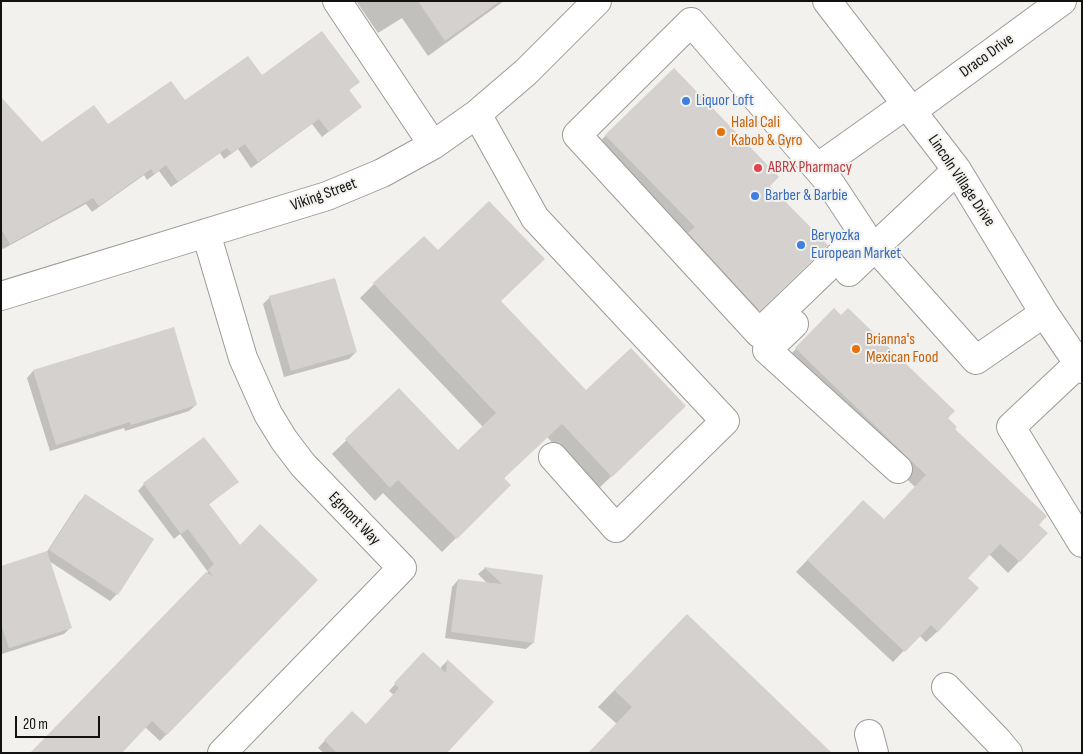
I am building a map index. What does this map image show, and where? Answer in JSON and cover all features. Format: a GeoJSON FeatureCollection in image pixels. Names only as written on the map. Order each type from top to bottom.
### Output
{"type":"FeatureCollection","features":[{"type":"Feature","properties":{"kind":"street"},"geometry":{"type":"LineString","coordinates":[[337,1],[433,145]]}},
{"type":"Feature","properties":{"kind":"street","name":"Viking Street"},"geometry":{"type":"LineString","coordinates":[[1,296],[327,196],[382,173],[433,145],[477,114],[526,72],[597,1]]}},
{"type":"Feature","properties":{"kind":"street","name":"Lincoln Village Drive"},"geometry":{"type":"LineString","coordinates":[[827,1],[957,170],[1044,314],[1080,366]]}},
{"type":"Feature","properties":{"kind":"street","name":"Draco Drive"},"geometry":{"type":"LineString","coordinates":[[817,168],[910,107],[1062,1]]}},
{"type":"Feature","properties":{"kind":"street"},"geometry":{"type":"LineString","coordinates":[[691,22],[817,168],[830,182],[863,233],[760,333],[577,136],[691,22]]}},
{"type":"Feature","properties":{"kind":"street"},"geometry":{"type":"LineString","coordinates":[[477,114],[535,218],[725,421],[616,528],[553,457]]}},
{"type":"Feature","properties":{"kind":"street"},"geometry":{"type":"LineString","coordinates":[[898,469],[767,350],[957,170]]}},
{"type":"Feature","properties":{"kind":"street","name":"Egmont Way"},"geometry":{"type":"LineString","coordinates":[[206,233],[243,358],[268,414],[284,440],[303,465],[402,568],[222,753]]}},
{"type":"Feature","properties":{"kind":"street"},"geometry":{"type":"LineString","coordinates":[[875,247],[976,360],[1044,314]]}},
{"type":"Feature","properties":{"kind":"street"},"geometry":{"type":"LineString","coordinates":[[1080,366],[1011,427],[1082,543]]}},
{"type":"Feature","properties":{"kind":"street"},"geometry":{"type":"LineString","coordinates":[[946,686],[1008,753]]}},
{"type":"Feature","properties":{"kind":"building"},"geometry":{"type":"Polygon","coordinates":[[[418,1],[500,1],[445,41],[418,1]]]}},
{"type":"Feature","properties":{"kind":"building"},"geometry":{"type":"Polygon","coordinates":[[[322,31],[360,82],[349,90],[362,107],[329,132],[319,119],[258,162],[245,144],[231,153],[227,148],[178,182],[166,165],[154,174],[151,169],[99,206],[93,198],[10,244],[1,229],[1,97],[42,142],[94,105],[108,124],[171,81],[185,100],[248,56],[262,75],[322,31]]]}},
{"type":"Feature","properties":{"kind":"building"},"geometry":{"type":"Polygon","coordinates":[[[674,68],[779,177],[770,186],[828,245],[760,311],[688,233],[695,227],[605,135],[674,68]]]}},
{"type":"Feature","properties":{"kind":"building"},"geometry":{"type":"Polygon","coordinates":[[[489,201],[545,259],[501,301],[586,390],[631,348],[686,406],[612,477],[562,424],[504,478],[511,485],[457,539],[398,480],[390,488],[345,439],[399,388],[458,450],[496,413],[373,283],[424,236],[438,250],[489,201]]]}},
{"type":"Feature","properties":{"kind":"building"},"geometry":{"type":"Polygon","coordinates":[[[335,278],[357,352],[291,371],[269,296],[335,278]]]}},
{"type":"Feature","properties":{"kind":"building"},"geometry":{"type":"Polygon","coordinates":[[[834,308],[841,315],[848,308],[955,411],[948,418],[957,427],[955,429],[1047,516],[1039,525],[1048,533],[1020,562],[1000,544],[968,578],[979,588],[938,632],[931,625],[905,652],[807,560],[863,500],[884,519],[926,475],[795,348],[834,308]]]}},
{"type":"Feature","properties":{"kind":"building"},"geometry":{"type":"Polygon","coordinates":[[[174,327],[197,405],[131,425],[130,422],[56,445],[33,370],[174,327]]]}},
{"type":"Feature","properties":{"kind":"building"},"geometry":{"type":"Polygon","coordinates":[[[204,437],[239,482],[209,504],[240,545],[260,524],[318,580],[167,735],[152,721],[122,753],[30,753],[206,572],[214,577],[208,570],[214,564],[188,529],[181,534],[143,483],[204,437]]]}},
{"type":"Feature","properties":{"kind":"building"},"geometry":{"type":"Polygon","coordinates":[[[85,494],[154,539],[118,595],[49,550],[85,494]]]}},
{"type":"Feature","properties":{"kind":"building"},"geometry":{"type":"Polygon","coordinates":[[[47,551],[72,628],[9,648],[1,624],[1,566],[47,551]]]}},
{"type":"Feature","properties":{"kind":"building"},"geometry":{"type":"Polygon","coordinates":[[[484,567],[543,575],[534,643],[451,632],[458,579],[502,584],[484,567]]]}},
{"type":"Feature","properties":{"kind":"building"},"geometry":{"type":"Polygon","coordinates":[[[687,614],[832,753],[588,753],[632,707],[614,690],[687,614]]]}},
{"type":"Feature","properties":{"kind":"building"},"geometry":{"type":"Polygon","coordinates":[[[423,652],[446,673],[447,659],[494,702],[447,753],[337,753],[324,740],[352,711],[366,724],[399,688],[394,683],[423,652]]]}},
{"type":"Feature","properties":{"kind":"place","name":"Liquor Loft"},"geometry":{"type":"Point","coordinates":[686,101]}},
{"type":"Feature","properties":{"kind":"place","name":"Halal Cali Kabob & Gyro"},"geometry":{"type":"Point","coordinates":[721,132]}},
{"type":"Feature","properties":{"kind":"place","name":"ABRX Pharmacy"},"geometry":{"type":"Point","coordinates":[758,168]}},
{"type":"Feature","properties":{"kind":"place","name":"Barber & Barbie"},"geometry":{"type":"Point","coordinates":[755,196]}},
{"type":"Feature","properties":{"kind":"place","name":"Beryozka European Market"},"geometry":{"type":"Point","coordinates":[801,245]}},
{"type":"Feature","properties":{"kind":"place","name":"Brianna's Mexican Food"},"geometry":{"type":"Point","coordinates":[856,349]}}]}
